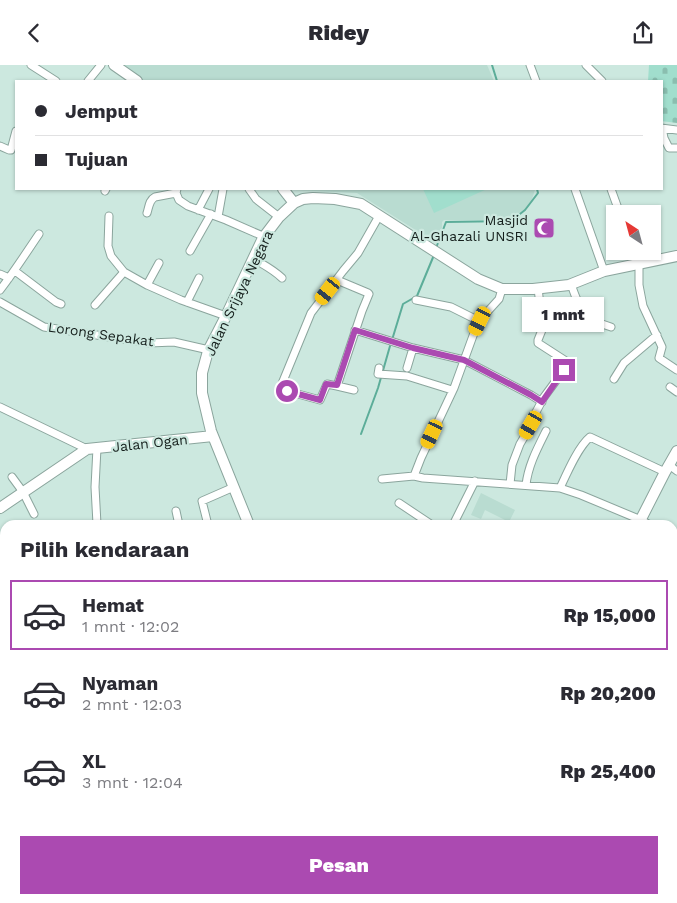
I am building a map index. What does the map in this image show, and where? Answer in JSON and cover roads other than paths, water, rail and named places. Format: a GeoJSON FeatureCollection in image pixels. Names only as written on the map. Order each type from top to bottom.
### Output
{"type":"FeatureCollection","features":[{"type":"Feature","properties":{"kind":"main road"},"geometry":{"type":"LineString","coordinates":[[114,65],[135,80]]}},
{"type":"Feature","properties":{"kind":"main road"},"geometry":{"type":"LineString","coordinates":[[284,190],[294,203]]}},
{"type":"Feature","properties":{"kind":"main road","name":"Jalan Srijaya Negara"},"geometry":{"type":"LineString","coordinates":[[247,520],[213,436],[202,393],[202,373],[209,350],[265,237],[278,217],[294,203],[303,199],[313,198],[335,199],[361,204],[478,279],[502,289],[538,288],[570,284],[604,271],[677,256]]}},
{"type":"Feature","properties":{"kind":"main road","name":"Jalan Ogan"},"geometry":{"type":"LineString","coordinates":[[0,508],[92,449],[213,436]]}},
{"type":"Feature","properties":{"kind":"main road"},"geometry":{"type":"LineString","coordinates":[[645,520],[670,470],[677,451]]}},
{"type":"Feature","properties":{"kind":"street"},"geometry":{"type":"LineString","coordinates":[[31,65],[54,80]]}},
{"type":"Feature","properties":{"kind":"street"},"geometry":{"type":"LineString","coordinates":[[89,80],[100,65]]}},
{"type":"Feature","properties":{"kind":"street"},"geometry":{"type":"LineString","coordinates":[[530,65],[536,80]]}},
{"type":"Feature","properties":{"kind":"street"},"geometry":{"type":"LineString","coordinates":[[586,65],[601,80]]}},
{"type":"Feature","properties":{"kind":"street"},"geometry":{"type":"LineString","coordinates":[[663,128],[677,130]]}},
{"type":"Feature","properties":{"kind":"street"},"geometry":{"type":"LineString","coordinates":[[1,147],[11,150],[15,135]]}},
{"type":"Feature","properties":{"kind":"street"},"geometry":{"type":"LineString","coordinates":[[663,135],[669,148],[677,148]]}},
{"type":"Feature","properties":{"kind":"street"},"geometry":{"type":"LineString","coordinates":[[198,210],[208,190]]}},
{"type":"Feature","properties":{"kind":"street"},"geometry":{"type":"LineString","coordinates":[[218,217],[223,190]]}},
{"type":"Feature","properties":{"kind":"street"},"geometry":{"type":"LineString","coordinates":[[250,190],[256,199],[278,217]]}},
{"type":"Feature","properties":{"kind":"street"},"geometry":{"type":"LineString","coordinates":[[575,190],[604,271]]}},
{"type":"Feature","properties":{"kind":"street"},"geometry":{"type":"LineString","coordinates":[[611,190],[617,205]]}},
{"type":"Feature","properties":{"kind":"street"},"geometry":{"type":"LineString","coordinates":[[146,213],[152,198],[177,191],[179,200],[182,203],[265,237]]}},
{"type":"Feature","properties":{"kind":"street"},"geometry":{"type":"LineString","coordinates":[[190,251],[211,214]]}},
{"type":"Feature","properties":{"kind":"street"},"geometry":{"type":"LineString","coordinates":[[109,215],[108,246],[111,256],[124,272],[147,285],[226,316]]}},
{"type":"Feature","properties":{"kind":"street"},"geometry":{"type":"LineString","coordinates":[[354,390],[326,384],[320,400],[284,390],[281,386],[311,313],[358,253],[379,216]]}},
{"type":"Feature","properties":{"kind":"street"},"geometry":{"type":"LineString","coordinates":[[0,290],[39,234]]}},
{"type":"Feature","properties":{"kind":"street"},"geometry":{"type":"LineString","coordinates":[[254,259],[267,266],[282,278]]}},
{"type":"Feature","properties":{"kind":"street"},"geometry":{"type":"LineString","coordinates":[[638,260],[639,285],[643,305],[662,347],[659,358],[677,370]]}},
{"type":"Feature","properties":{"kind":"street"},"geometry":{"type":"LineString","coordinates":[[147,285],[159,263]]}},
{"type":"Feature","properties":{"kind":"street"},"geometry":{"type":"LineString","coordinates":[[15,271],[61,304]]}},
{"type":"Feature","properties":{"kind":"street"},"geometry":{"type":"LineString","coordinates":[[95,305],[124,272]]}},
{"type":"Feature","properties":{"kind":"street"},"geometry":{"type":"LineString","coordinates":[[0,274],[9,278]]}},
{"type":"Feature","properties":{"kind":"street"},"geometry":{"type":"LineString","coordinates":[[187,302],[199,278]]}},
{"type":"Feature","properties":{"kind":"street"},"geometry":{"type":"LineString","coordinates":[[337,280],[369,293],[337,385]]}},
{"type":"Feature","properties":{"kind":"street"},"geometry":{"type":"LineString","coordinates":[[570,284],[582,312],[596,322],[611,327]]}},
{"type":"Feature","properties":{"kind":"street"},"geometry":{"type":"LineString","coordinates":[[510,484],[512,465],[520,443],[533,422],[542,402],[569,363],[538,343],[546,320],[541,314],[538,288]]}},
{"type":"Feature","properties":{"kind":"street"},"geometry":{"type":"LineString","coordinates":[[414,476],[452,390],[474,333],[480,321],[499,299],[502,289]]}},
{"type":"Feature","properties":{"kind":"street"},"geometry":{"type":"LineString","coordinates":[[416,300],[451,307],[480,321]]}},
{"type":"Feature","properties":{"kind":"street","name":"Lorong Sepakat"},"geometry":{"type":"LineString","coordinates":[[0,301],[44,327],[149,343],[174,342],[209,350]]}},
{"type":"Feature","properties":{"kind":"street"},"geometry":{"type":"LineString","coordinates":[[355,330],[413,348],[464,360],[542,402]]}},
{"type":"Feature","properties":{"kind":"street"},"geometry":{"type":"LineString","coordinates":[[614,379],[624,363],[657,335]]}},
{"type":"Feature","properties":{"kind":"street"},"geometry":{"type":"LineString","coordinates":[[407,368],[413,348]]}},
{"type":"Feature","properties":{"kind":"street"},"geometry":{"type":"LineString","coordinates":[[379,367],[378,374],[407,376],[452,390]]}},
{"type":"Feature","properties":{"kind":"street"},"geometry":{"type":"LineString","coordinates":[[670,387],[677,392]]}},
{"type":"Feature","properties":{"kind":"street"},"geometry":{"type":"LineString","coordinates":[[0,407],[92,449],[97,520]]}},
{"type":"Feature","properties":{"kind":"street"},"geometry":{"type":"LineString","coordinates":[[526,485],[535,453],[546,431]]}},
{"type":"Feature","properties":{"kind":"street"},"geometry":{"type":"LineString","coordinates":[[560,488],[570,467],[590,437],[670,470]]}},
{"type":"Feature","properties":{"kind":"street"},"geometry":{"type":"LineString","coordinates":[[382,479],[414,476],[560,488],[581,495],[636,520]]}},
{"type":"Feature","properties":{"kind":"street"},"geometry":{"type":"LineString","coordinates":[[12,477],[23,492],[34,515]]}},
{"type":"Feature","properties":{"kind":"street"},"geometry":{"type":"LineString","coordinates":[[456,520],[475,481]]}},
{"type":"Feature","properties":{"kind":"street"},"geometry":{"type":"LineString","coordinates":[[207,520],[202,501],[234,487]]}},
{"type":"Feature","properties":{"kind":"street"},"geometry":{"type":"LineString","coordinates":[[399,503],[424,520]]}},
{"type":"Feature","properties":{"kind":"street"},"geometry":{"type":"LineString","coordinates":[[176,511],[178,520]]}},
{"type":"Feature","properties":{"kind":"waterway"},"geometry":{"type":"LineString","coordinates":[[492,65],[497,80]]}},
{"type":"Feature","properties":{"kind":"waterway"},"geometry":{"type":"LineString","coordinates":[[436,248],[446,222],[511,221],[525,210],[538,193],[537,190]]}},
{"type":"Feature","properties":{"kind":"waterway"},"geometry":{"type":"LineString","coordinates":[[392,340],[403,304],[417,296],[434,255]]}},
{"type":"Feature","properties":{"kind":"waterway"},"geometry":{"type":"LineString","coordinates":[[361,434],[378,388],[390,346]]}},
{"type":"Feature","properties":{"kind":"place","name":"Masjid Al-Ghazali UNSRI"},"geometry":{"type":"Point","coordinates":[544,228]}}]}
